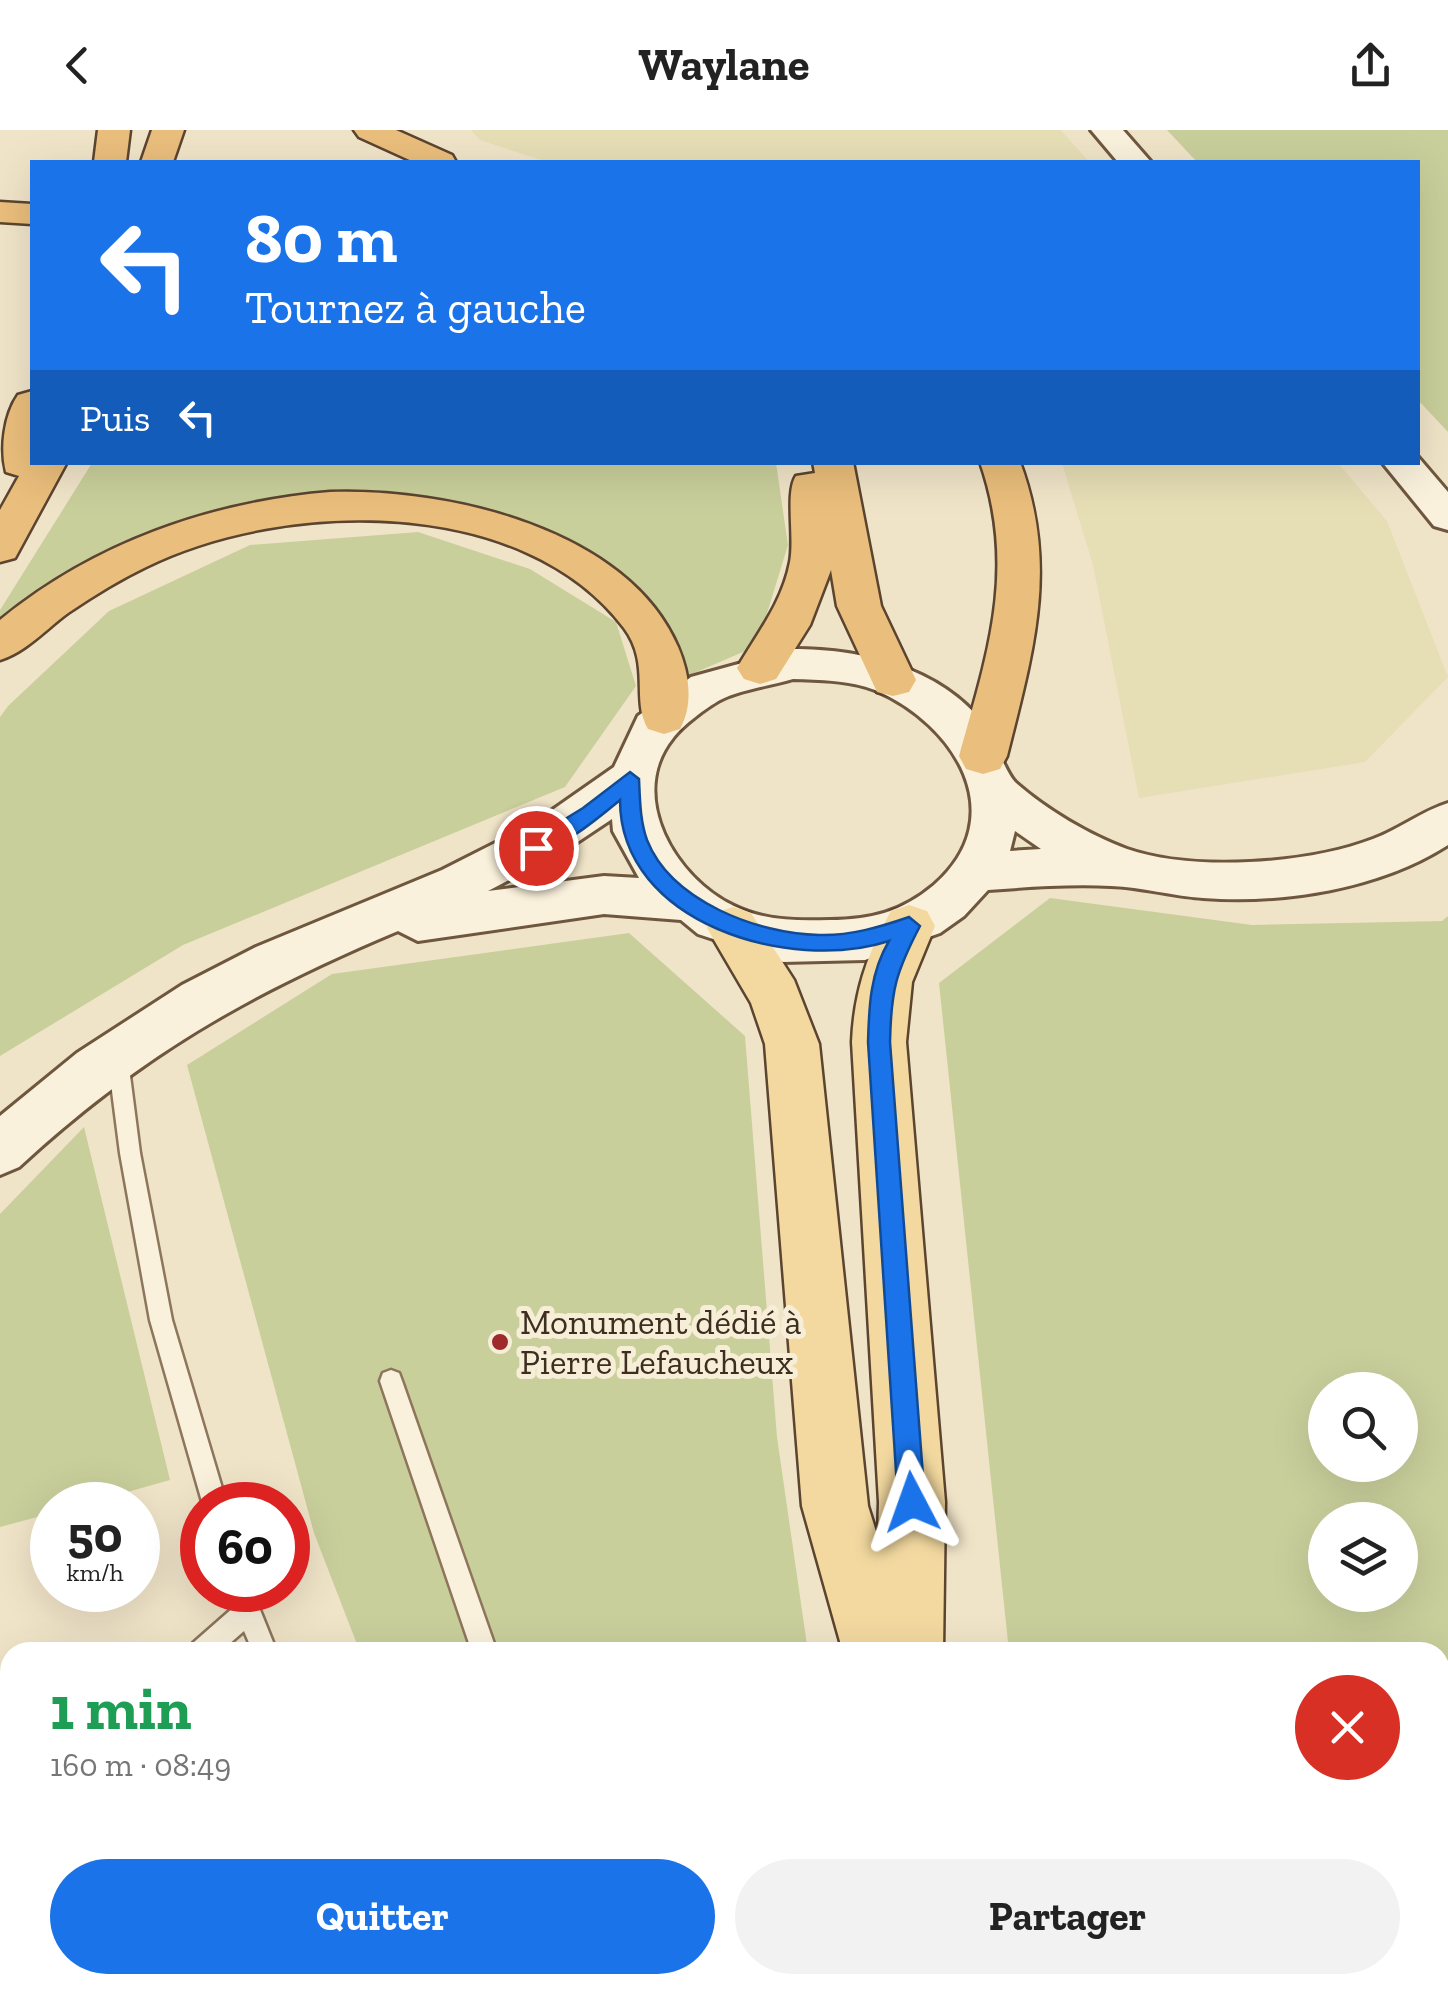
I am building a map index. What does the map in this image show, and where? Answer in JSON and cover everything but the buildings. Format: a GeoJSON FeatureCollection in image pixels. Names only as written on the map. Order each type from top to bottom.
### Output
{"type":"FeatureCollection","features":[{"type":"Feature","properties":{"kind":"highway"},"geometry":{"type":"LineString","coordinates":[[110,160],[114,130]]}},
{"type":"Feature","properties":{"kind":"highway"},"geometry":{"type":"LineString","coordinates":[[158,160],[168,130]]}},
{"type":"Feature","properties":{"kind":"highway"},"geometry":{"type":"LineString","coordinates":[[182,160],[192,130]]}},
{"type":"Feature","properties":{"kind":"highway"},"geometry":{"type":"LineString","coordinates":[[370,130],[436,160]]}},
{"type":"Feature","properties":{"kind":"highway"},"geometry":{"type":"LineString","coordinates":[[0,212],[30,214]]}},
{"type":"Feature","properties":{"kind":"highway"},"geometry":{"type":"LineString","coordinates":[[0,222],[30,224]]}},
{"type":"Feature","properties":{"kind":"highway"},"geometry":{"type":"LineString","coordinates":[[0,548],[25,466],[22,424],[30,407]]}},
{"type":"Feature","properties":{"kind":"highway"},"geometry":{"type":"LineString","coordinates":[[760,668],[788,631],[803,600],[816,533],[806,465]]}},
{"type":"Feature","properties":{"kind":"highway"},"geometry":{"type":"LineString","coordinates":[[835,465],[859,606],[893,680]]}},
{"type":"Feature","properties":{"kind":"highway"},"geometry":{"type":"LineString","coordinates":[[989,774],[1021,604],[1023,544],[1012,490],[1001,465]]}},
{"type":"Feature","properties":{"kind":"highway"},"geometry":{"type":"LineString","coordinates":[[0,644],[35,614],[96,573],[191,533],[297,509],[365,505],[424,510],[486,523],[531,540],[573,560],[617,593],[648,630],[663,662],[664,716]]}},
{"type":"Feature","properties":{"kind":"main road"},"geometry":{"type":"LineString","coordinates":[[1106,130],[1133,160]]}},
{"type":"Feature","properties":{"kind":"main road"},"geometry":{"type":"LineString","coordinates":[[1404,465],[1448,517]]}},
{"type":"Feature","properties":{"kind":"main road"},"geometry":{"type":"LineString","coordinates":[[875,1642],[834,1506],[792,1044],[774,996],[708,914],[656,874],[638,843],[630,811],[630,779],[642,746],[664,716],[708,686],[760,668],[828,664],[893,680],[930,700],[951,717],[989,774],[1062,839],[1120,867]]}},
{"type":"Feature","properties":{"kind":"main road"},"geometry":{"type":"LineString","coordinates":[[352,932],[558,898],[604,895],[708,914],[776,941],[822,944],[867,940],[909,926],[936,911],[976,872],[993,833],[989,774]]}},
{"type":"Feature","properties":{"kind":"main road"},"geometry":{"type":"LineString","coordinates":[[0,1150],[51,1102],[194,1002],[276,961],[352,932],[536,848],[590,814],[630,779]]}},
{"type":"Feature","properties":{"kind":"main road"},"geometry":{"type":"LineString","coordinates":[[976,872],[1062,866],[1120,867],[1176,877],[1236,880],[1290,876],[1359,862],[1428,836],[1448,821]]}},
{"type":"Feature","properties":{"kind":"main road"},"geometry":{"type":"LineString","coordinates":[[908,1642],[912,1502],[879,1042],[880,996],[890,958],[909,926]]}},
{"type":"Feature","properties":{"kind":"lane"},"geometry":{"type":"LineString","coordinates":[[118,1052],[130,1152],[161,1320],[208,1482]]}},
{"type":"Feature","properties":{"kind":"lane"},"geometry":{"type":"LineString","coordinates":[[391,1381],[481,1642]]}},
{"type":"Feature","properties":{"kind":"lane"},"geometry":{"type":"LineString","coordinates":[[210,1642],[235,1612]]}},
{"type":"Feature","properties":{"kind":"lane"},"geometry":{"type":"LineString","coordinates":[[249,1612],[261,1642]]}},
{"type":"Feature","properties":{"kind":"shaded area"},"geometry":{"type":"Polygon","coordinates":[[[471,130],[1061,130],[1087,160],[541,160],[480,140],[471,130]]]}},
{"type":"Feature","properties":{"kind":"shaded area"},"geometry":{"type":"Polygon","coordinates":[[[1063,465],[1340,465],[1387,521],[1448,677],[1365,762],[1139,798],[1093,565],[1063,465]]]}},
{"type":"Feature","properties":{"kind":"green space"},"geometry":{"type":"Polygon","coordinates":[[[1167,130],[1448,130],[1448,432],[1420,402],[1420,160],[1195,160],[1167,130]]]}},
{"type":"Feature","properties":{"kind":"green space"},"geometry":{"type":"Polygon","coordinates":[[[91,465],[776,465],[788,545],[757,646],[678,680],[677,650],[511,520],[414,496],[280,499],[141,539],[0,618],[0,610],[91,465]]]}},
{"type":"Feature","properties":{"kind":"green space"},"geometry":{"type":"Polygon","coordinates":[[[418,532],[530,569],[616,622],[636,686],[565,787],[183,945],[0,1056],[0,717],[8,706],[109,611],[250,545],[418,532]]]}},
{"type":"Feature","properties":{"kind":"green space"},"geometry":{"type":"Polygon","coordinates":[[[1050,898],[1252,925],[1442,921],[1448,916],[1448,1642],[1008,1642],[939,983],[1050,898]]]}},
{"type":"Feature","properties":{"kind":"green space"},"geometry":{"type":"Polygon","coordinates":[[[629,933],[745,1036],[777,1437],[807,1642],[356,1642],[314,1533],[310,1482],[300,1482],[187,1065],[332,974],[629,933]]]}},
{"type":"Feature","properties":{"kind":"green space"},"geometry":{"type":"Polygon","coordinates":[[[84,1127],[170,1480],[30,1482],[30,1519],[0,1527],[0,1214],[84,1127]]]}},
{"type":"Feature","properties":{"kind":"place","name":"Monument dédié à Pierre Lefaucheux"},"geometry":{"type":"Point","coordinates":[500,1342]}},
{"type":"Feature","properties":{"kind":"route"},"geometry":{"type":"LineString","coordinates":[[536,848],[590,814],[630,779],[630,811],[638,843],[656,874],[707,916],[776,941],[822,944],[867,940],[909,926],[890,958],[880,996],[879,1042],[912,1502]]}}]}
